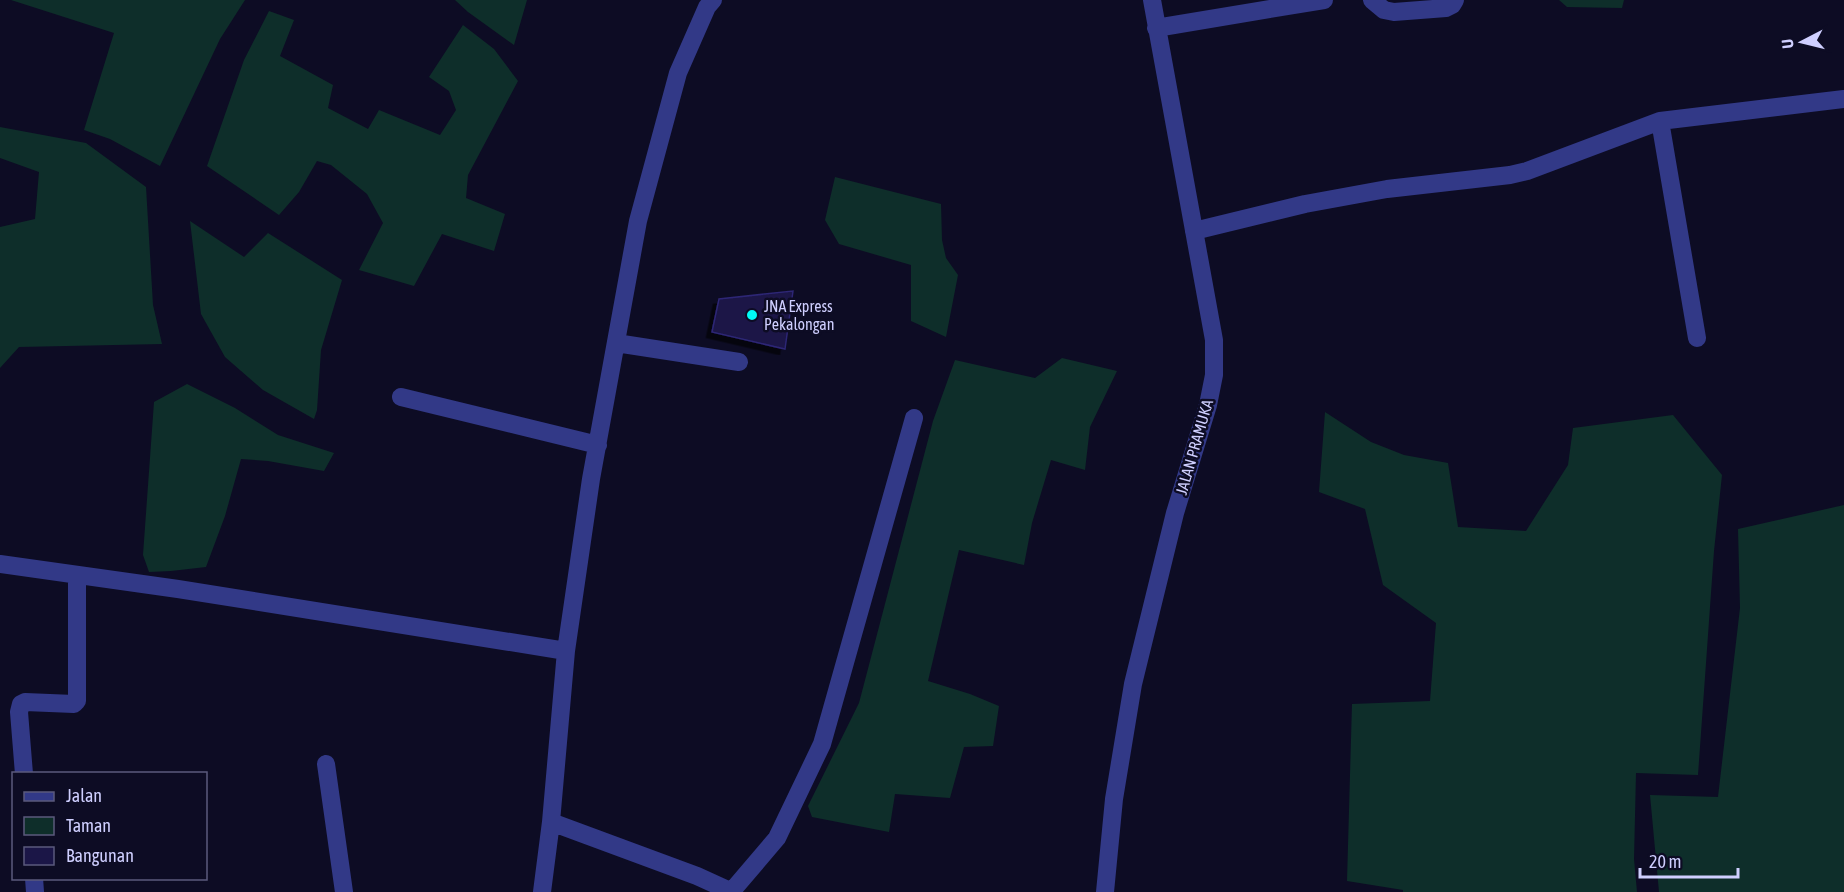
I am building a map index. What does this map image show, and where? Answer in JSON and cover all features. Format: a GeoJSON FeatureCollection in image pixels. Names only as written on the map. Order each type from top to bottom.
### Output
{"type":"FeatureCollection","features":[{"type":"Feature","properties":{"kind":"street"},"geometry":{"type":"LineString","coordinates":[[542,892],[551,822],[566,651],[589,490],[638,221],[678,73],[707,7],[713,0]]}},
{"type":"Feature","properties":{"kind":"street","name":"JALAN PRAMUKA"},"geometry":{"type":"LineString","coordinates":[[1105,892],[1114,799],[1132,684],[1175,513],[1208,405],[1214,375],[1214,340],[1152,0]]}},
{"type":"Feature","properties":{"kind":"street"},"geometry":{"type":"LineString","coordinates":[[1156,28],[1323,0]]}},
{"type":"Feature","properties":{"kind":"street"},"geometry":{"type":"LineString","coordinates":[[1372,0],[1384,10],[1394,12],[1446,8],[1455,0]]}},
{"type":"Feature","properties":{"kind":"street"},"geometry":{"type":"LineString","coordinates":[[1194,231],[1305,204],[1387,189],[1510,175],[1660,122],[1844,99]]}},
{"type":"Feature","properties":{"kind":"street"},"geometry":{"type":"LineString","coordinates":[[1660,122],[1697,338]]}},
{"type":"Feature","properties":{"kind":"street"},"geometry":{"type":"LineString","coordinates":[[616,343],[739,362]]}},
{"type":"Feature","properties":{"kind":"street"},"geometry":{"type":"LineString","coordinates":[[401,397],[598,444]]}},
{"type":"Feature","properties":{"kind":"street"},"geometry":{"type":"LineString","coordinates":[[551,822],[697,876],[730,891],[777,838],[822,744],[914,418]]}},
{"type":"Feature","properties":{"kind":"street"},"geometry":{"type":"LineString","coordinates":[[0,564],[178,588],[566,651]]}},
{"type":"Feature","properties":{"kind":"street"},"geometry":{"type":"LineString","coordinates":[[24,772],[19,712],[21,704],[25,702],[74,704],[77,701],[77,575]]}},
{"type":"Feature","properties":{"kind":"street"},"geometry":{"type":"LineString","coordinates":[[326,764],[344,892]]}},
{"type":"Feature","properties":{"kind":"green space"},"geometry":{"type":"Polygon","coordinates":[[[11,0],[245,0],[220,39],[160,166],[110,139],[84,130],[114,33],[11,0]]]}},
{"type":"Feature","properties":{"kind":"green space"},"geometry":{"type":"Polygon","coordinates":[[[455,0],[527,0],[514,45],[468,12],[455,0]]]}},
{"type":"Feature","properties":{"kind":"green space"},"geometry":{"type":"Polygon","coordinates":[[[1559,0],[1624,0],[1622,8],[1567,7],[1559,0]]]}},
{"type":"Feature","properties":{"kind":"green space"},"geometry":{"type":"Polygon","coordinates":[[[269,11],[294,20],[280,56],[333,85],[328,108],[368,129],[379,110],[440,135],[456,110],[449,91],[429,77],[463,25],[494,49],[518,81],[468,175],[466,198],[505,214],[494,251],[442,234],[414,286],[359,270],[383,223],[367,194],[331,165],[317,161],[299,192],[279,215],[207,166],[244,60],[269,11]]]}},
{"type":"Feature","properties":{"kind":"green space"},"geometry":{"type":"Polygon","coordinates":[[[0,127],[86,143],[146,187],[153,305],[162,344],[19,347],[0,368],[0,227],[35,219],[39,172],[0,158],[0,127]]]}},
{"type":"Feature","properties":{"kind":"green space"},"geometry":{"type":"Polygon","coordinates":[[[835,177],[941,204],[942,240],[946,258],[958,275],[946,337],[911,321],[911,265],[839,244],[825,220],[835,177]]]}},
{"type":"Feature","properties":{"kind":"green space"},"geometry":{"type":"Polygon","coordinates":[[[190,221],[244,257],[268,233],[342,280],[321,350],[317,410],[314,419],[263,390],[225,357],[201,314],[190,221]]]}},
{"type":"Feature","properties":{"kind":"green space"},"geometry":{"type":"Polygon","coordinates":[[[1062,358],[1117,371],[1090,427],[1085,470],[1051,460],[1032,523],[1024,565],[959,550],[928,681],[999,706],[993,746],[964,747],[950,798],[895,794],[889,832],[812,817],[808,806],[859,703],[933,421],[955,360],[1035,378],[1062,358]]]}},
{"type":"Feature","properties":{"kind":"green space"},"geometry":{"type":"Polygon","coordinates":[[[187,384],[235,408],[278,435],[334,453],[324,471],[268,461],[241,459],[225,516],[206,567],[149,572],[143,555],[154,402],[187,384]]]}},
{"type":"Feature","properties":{"kind":"green space"},"geometry":{"type":"Polygon","coordinates":[[[1325,412],[1371,442],[1404,455],[1448,463],[1458,527],[1526,531],[1568,465],[1573,428],[1673,415],[1722,475],[1714,551],[1698,775],[1636,773],[1634,859],[1637,892],[1403,892],[1403,890],[1347,881],[1352,704],[1430,701],[1436,623],[1383,585],[1365,509],[1319,492],[1325,412]]]}},
{"type":"Feature","properties":{"kind":"green space"},"geometry":{"type":"Polygon","coordinates":[[[1844,505],[1844,892],[1659,892],[1650,795],[1718,797],[1740,608],[1738,529],[1844,505]]]}},
{"type":"Feature","properties":{"kind":"building","name":"JNA Express Pekalongan"},"geometry":{"type":"Polygon","coordinates":[[[793,291],[785,349],[712,332],[719,299],[793,291]]]}},
{"type":"Feature","properties":{"kind":"place","name":"JNA Express Pekalongan"},"geometry":{"type":"Point","coordinates":[752,315]}}]}
